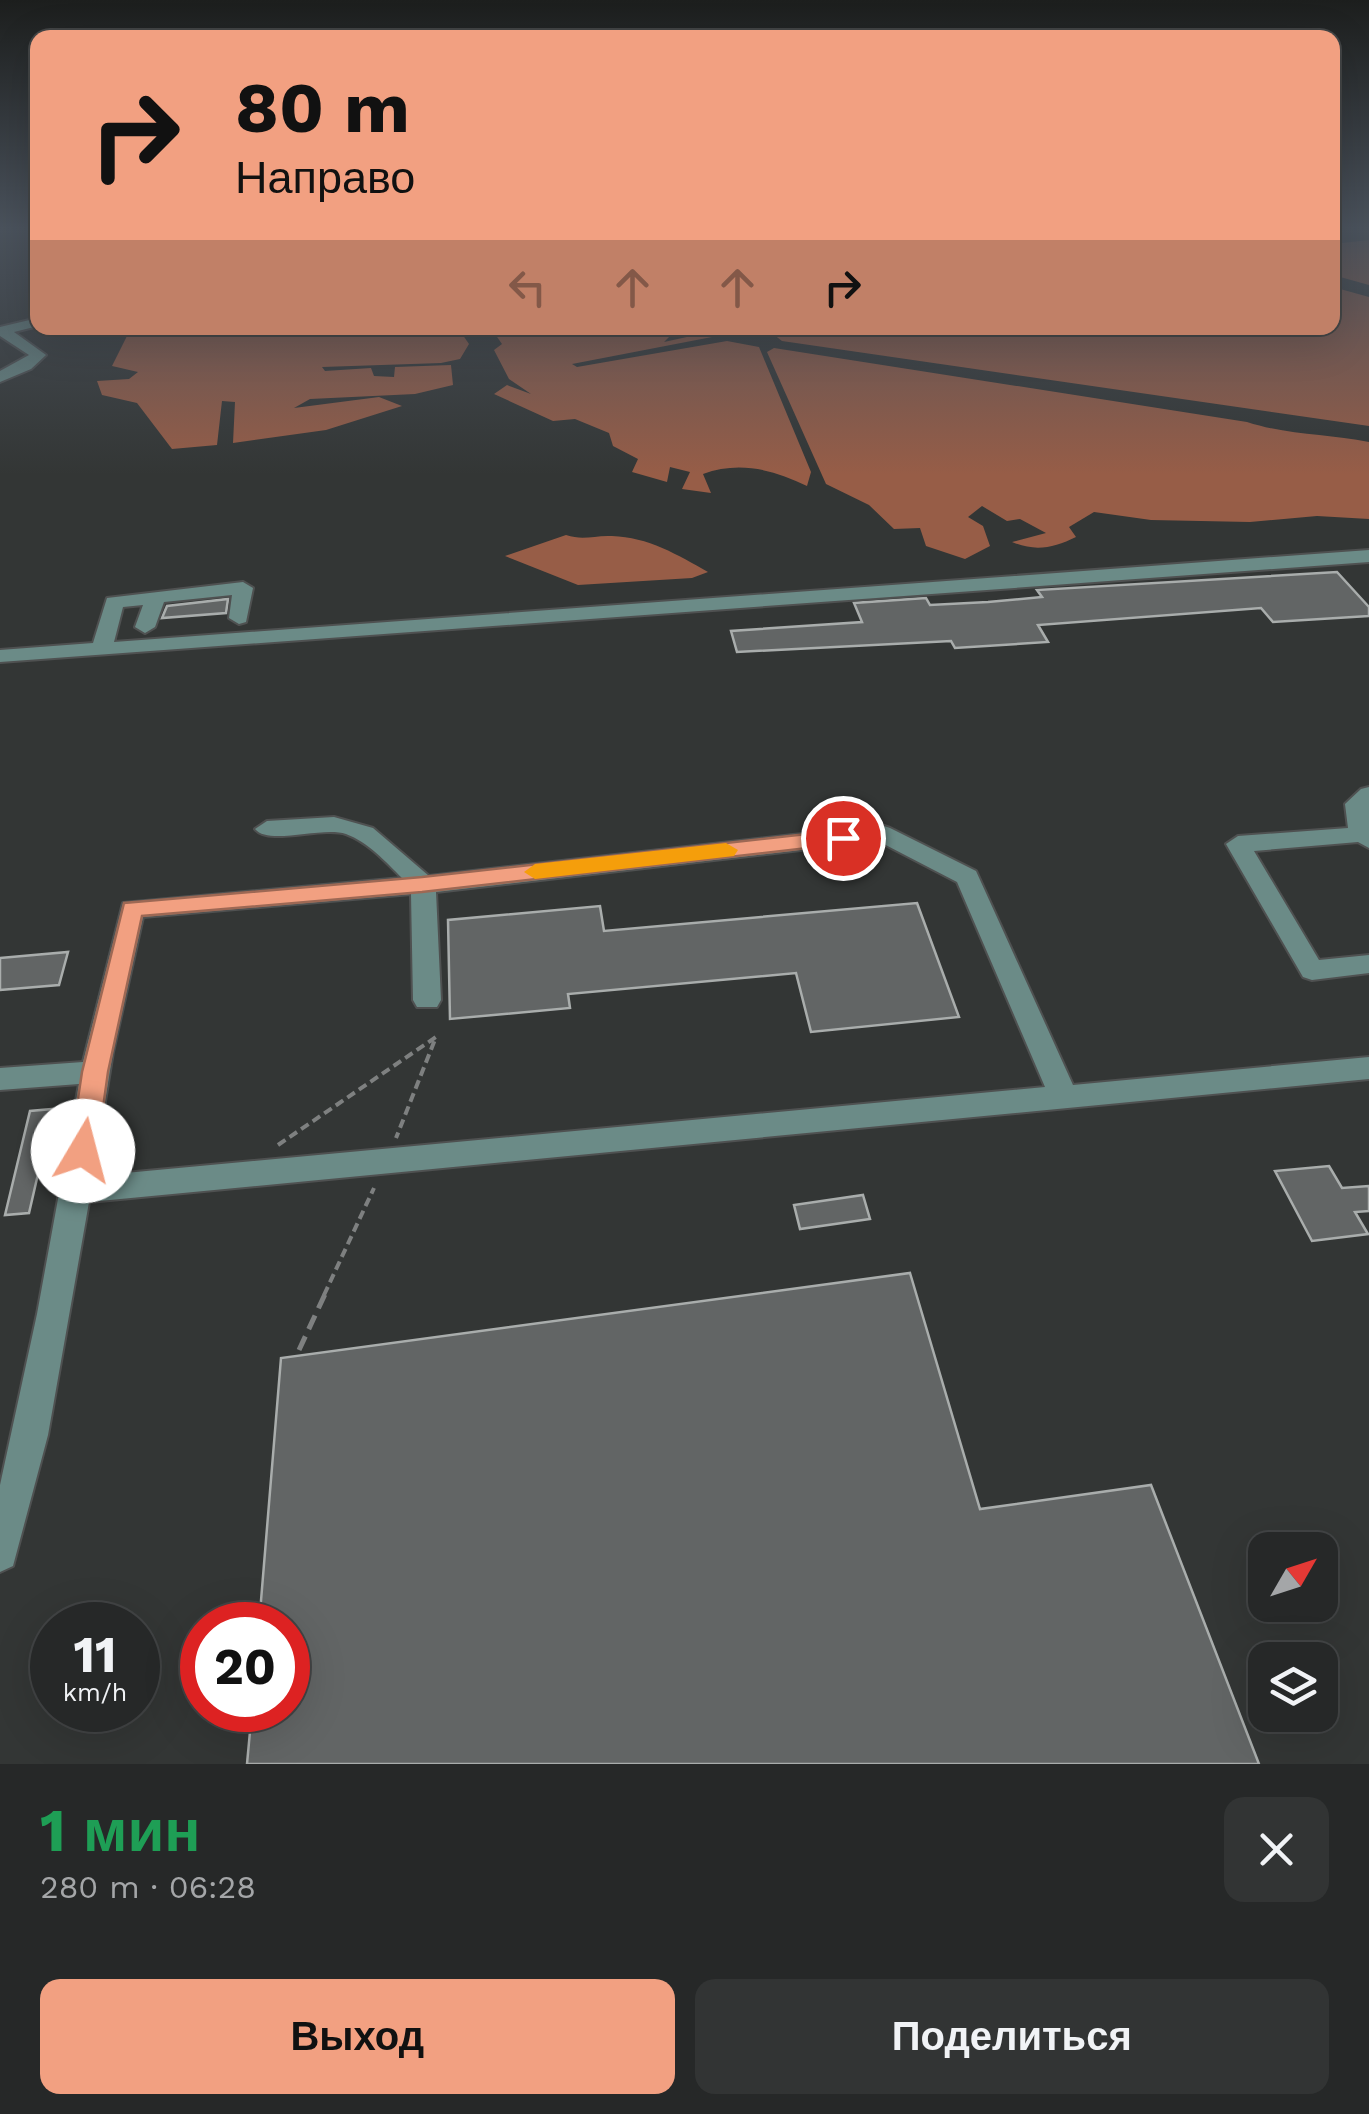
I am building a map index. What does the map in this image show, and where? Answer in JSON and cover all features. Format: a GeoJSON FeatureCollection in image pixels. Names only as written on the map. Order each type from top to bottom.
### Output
{"type":"FeatureCollection","features":[{"type":"Feature","properties":{"kind":"lane"},"geometry":{"type":"LineString","coordinates":[[0,377],[26,366],[39,355],[2,332],[30,324]]}},
{"type":"Feature","properties":{"kind":"lane"},"geometry":{"type":"LineString","coordinates":[[0,656],[1369,556]]}},
{"type":"Feature","properties":{"kind":"lane"},"geometry":{"type":"LineString","coordinates":[[145,627],[156,594],[243,588],[239,618]]}},
{"type":"Feature","properties":{"kind":"lane"},"geometry":{"type":"LineString","coordinates":[[102,648],[114,602],[155,598]]}},
{"type":"Feature","properties":{"kind":"lane"},"geometry":{"type":"LineString","coordinates":[[1367,837],[1357,823],[1358,804],[1369,794]]}},
{"type":"Feature","properties":{"kind":"lane"},"geometry":{"type":"LineString","coordinates":[[268,828],[326,824],[354,828],[379,845],[422,885],[427,1000]]}},
{"type":"Feature","properties":{"kind":"lane"},"geometry":{"type":"LineString","coordinates":[[0,1554],[9,1491],[78,1190],[95,1072],[132,908],[422,885],[881,833],[967,877],[1064,1097]]}},
{"type":"Feature","properties":{"kind":"lane"},"geometry":{"type":"LineString","coordinates":[[1367,837],[1238,844],[1312,970],[1369,964]]}},
{"type":"Feature","properties":{"kind":"lane"},"geometry":{"type":"LineString","coordinates":[[78,1190],[1369,1068]]}},
{"type":"Feature","properties":{"kind":"lane"},"geometry":{"type":"LineString","coordinates":[[0,1078],[95,1072]]}},
{"type":"Feature","properties":{"kind":"shaded area"},"geometry":{"type":"Polygon","coordinates":[[[1340,310],[1369,310],[1369,426],[782,341],[774,335],[1340,335],[1340,310]]]}},
{"type":"Feature","properties":{"kind":"shaded area"},"geometry":{"type":"Polygon","coordinates":[[[128,335],[463,335],[469,344],[460,359],[441,363],[322,367],[325,371],[371,368],[374,376],[394,377],[395,367],[451,365],[453,385],[415,394],[310,399],[294,408],[379,397],[402,406],[326,430],[233,443],[235,402],[222,401],[217,445],[172,449],[137,403],[102,395],[97,381],[129,379],[138,372],[112,366],[128,335]]]}},
{"type":"Feature","properties":{"kind":"shaded area"},"geometry":{"type":"Polygon","coordinates":[[[496,335],[671,335],[664,342],[696,335],[712,337],[572,364],[577,367],[727,341],[759,347],[811,472],[807,486],[768,471],[729,468],[703,474],[711,493],[682,489],[690,472],[670,467],[667,482],[632,472],[638,459],[613,446],[609,433],[575,419],[553,421],[494,394],[507,385],[531,394],[509,379],[494,350],[502,344],[496,335]]]}},
{"type":"Feature","properties":{"kind":"shaded area"},"geometry":{"type":"Polygon","coordinates":[[[774,348],[1369,442],[1369,519],[1317,516],[1250,522],[1151,520],[1094,512],[1069,527],[1076,537],[1037,548],[1012,542],[1046,533],[1020,519],[1007,521],[982,506],[968,517],[983,526],[990,546],[965,559],[926,546],[920,528],[894,529],[869,505],[826,484],[767,352],[774,348]]]}},
{"type":"Feature","properties":{"kind":"shaded area"},"geometry":{"type":"Polygon","coordinates":[[[566,535],[638,540],[708,572],[692,578],[578,585],[505,556],[566,535]]]}},
{"type":"Feature","properties":{"kind":"building"},"geometry":{"type":"Polygon","coordinates":[[[1337,572],[1369,607],[1369,616],[1273,622],[1261,608],[1038,625],[1048,642],[955,648],[951,641],[737,652],[731,631],[862,622],[854,603],[926,598],[930,605],[988,602],[1042,597],[1037,590],[1337,572]]]}},
{"type":"Feature","properties":{"kind":"building"},"geometry":{"type":"Polygon","coordinates":[[[228,599],[226,613],[162,618],[167,606],[228,599]]]}},
{"type":"Feature","properties":{"kind":"building"},"geometry":{"type":"Polygon","coordinates":[[[917,903],[959,1017],[811,1032],[796,973],[568,994],[570,1008],[450,1019],[448,920],[600,906],[604,931],[917,903]]]}},
{"type":"Feature","properties":{"kind":"building"},"geometry":{"type":"Polygon","coordinates":[[[68,952],[59,985],[0,990],[0,958],[68,952]]]}},
{"type":"Feature","properties":{"kind":"building"},"geometry":{"type":"Polygon","coordinates":[[[53,1109],[29,1213],[5,1215],[30,1111],[53,1109]]]}},
{"type":"Feature","properties":{"kind":"building"},"geometry":{"type":"Polygon","coordinates":[[[1329,1166],[1342,1188],[1369,1186],[1369,1211],[1355,1212],[1368,1234],[1312,1241],[1275,1171],[1329,1166]]]}},
{"type":"Feature","properties":{"kind":"building"},"geometry":{"type":"Polygon","coordinates":[[[863,1195],[870,1219],[800,1229],[794,1205],[863,1195]]]}},
{"type":"Feature","properties":{"kind":"building"},"geometry":{"type":"Polygon","coordinates":[[[910,1273],[980,1509],[1151,1485],[1259,1764],[247,1764],[250,1732],[310,1732],[310,1602],[261,1602],[281,1358],[910,1273]]]}},
{"type":"Feature","properties":{"kind":"slow traffic"},"geometry":{"type":"LineString","coordinates":[[535,872],[726,850]]}},
{"type":"Feature","properties":{"kind":"route"},"geometry":{"type":"LineString","coordinates":[[83,1151],[95,1072],[132,908],[422,885],[843,838]]}}]}
